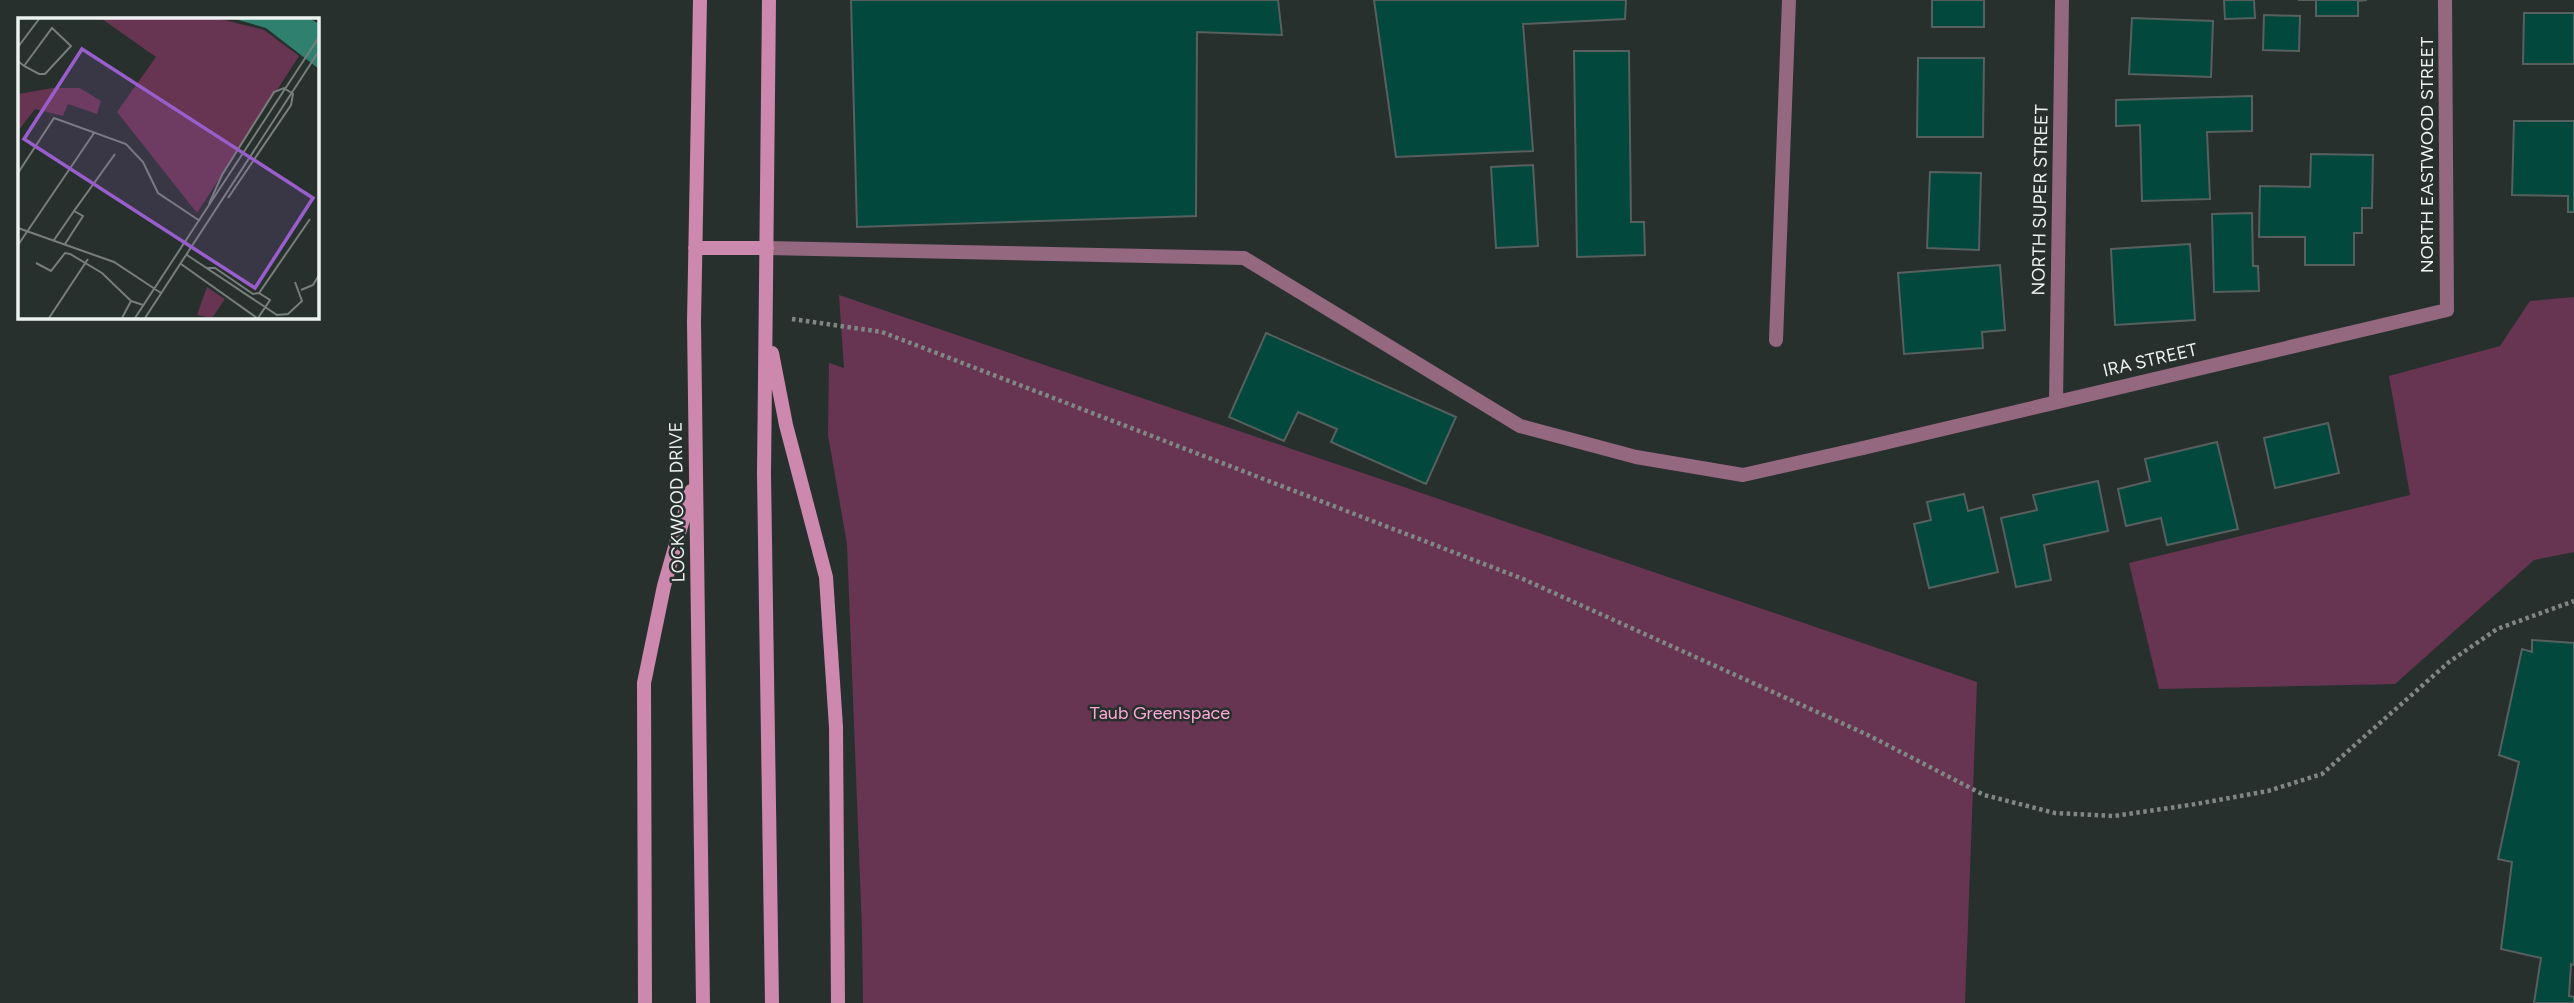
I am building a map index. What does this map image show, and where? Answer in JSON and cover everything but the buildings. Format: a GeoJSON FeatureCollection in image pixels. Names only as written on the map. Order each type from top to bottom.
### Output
{"type":"FeatureCollection","features":[{"type":"Feature","properties":{"kind":"main road","name":"LOCKWOOD DRIVE"},"geometry":{"type":"LineString","coordinates":[[700,0],[695,248],[695,476],[703,1003]]}},
{"type":"Feature","properties":{"kind":"main road"},"geometry":{"type":"LineString","coordinates":[[769,0],[764,474],[772,1003]]}},
{"type":"Feature","properties":{"kind":"main road"},"geometry":{"type":"LineString","coordinates":[[695,248],[767,248]]}},
{"type":"Feature","properties":{"kind":"main road"},"geometry":{"type":"LineString","coordinates":[[766,320],[786,425],[826,577],[836,727],[838,1003]]}},
{"type":"Feature","properties":{"kind":"main road"},"geometry":{"type":"LineString","coordinates":[[645,1003],[645,683],[664,586],[695,476]]}},
{"type":"Feature","properties":{"kind":"street"},"geometry":{"type":"LineString","coordinates":[[1776,341],[1788,0]]}},
{"type":"Feature","properties":{"kind":"street","name":"NORTH SUPER STREET"},"geometry":{"type":"LineString","coordinates":[[2056,401],[2062,0]]}},
{"type":"Feature","properties":{"kind":"street","name":"NORTH EASTWOOD STREET"},"geometry":{"type":"LineString","coordinates":[[2445,0],[2447,310]]}},
{"type":"Feature","properties":{"kind":"street","name":"IRA STREET"},"geometry":{"type":"LineString","coordinates":[[767,248],[1244,258],[1520,426],[1636,457],[1743,475],[2447,310]]}},
{"type":"Feature","properties":{"kind":"path"},"geometry":{"type":"LineString","coordinates":[[766,320],[799,319],[882,332],[1052,396],[1523,579],[1868,734],[1984,795],[2055,813],[2114,816],[2267,791],[2322,774],[2449,662],[2497,629],[2574,601]]}},
{"type":"Feature","properties":{"kind":"green space","name":"Taub Greenspace"},"geometry":{"type":"Polygon","coordinates":[[[839,295],[1977,682],[1965,1003],[863,1003],[847,544],[828,435],[829,363],[844,368],[839,295]]]}},
{"type":"Feature","properties":{"kind":"green space"},"geometry":{"type":"Polygon","coordinates":[[[2574,297],[2574,552],[2534,560],[2395,684],[2159,689],[2129,563],[2410,495],[2389,376],[2500,346],[2530,301],[2574,297]]]}}]}
